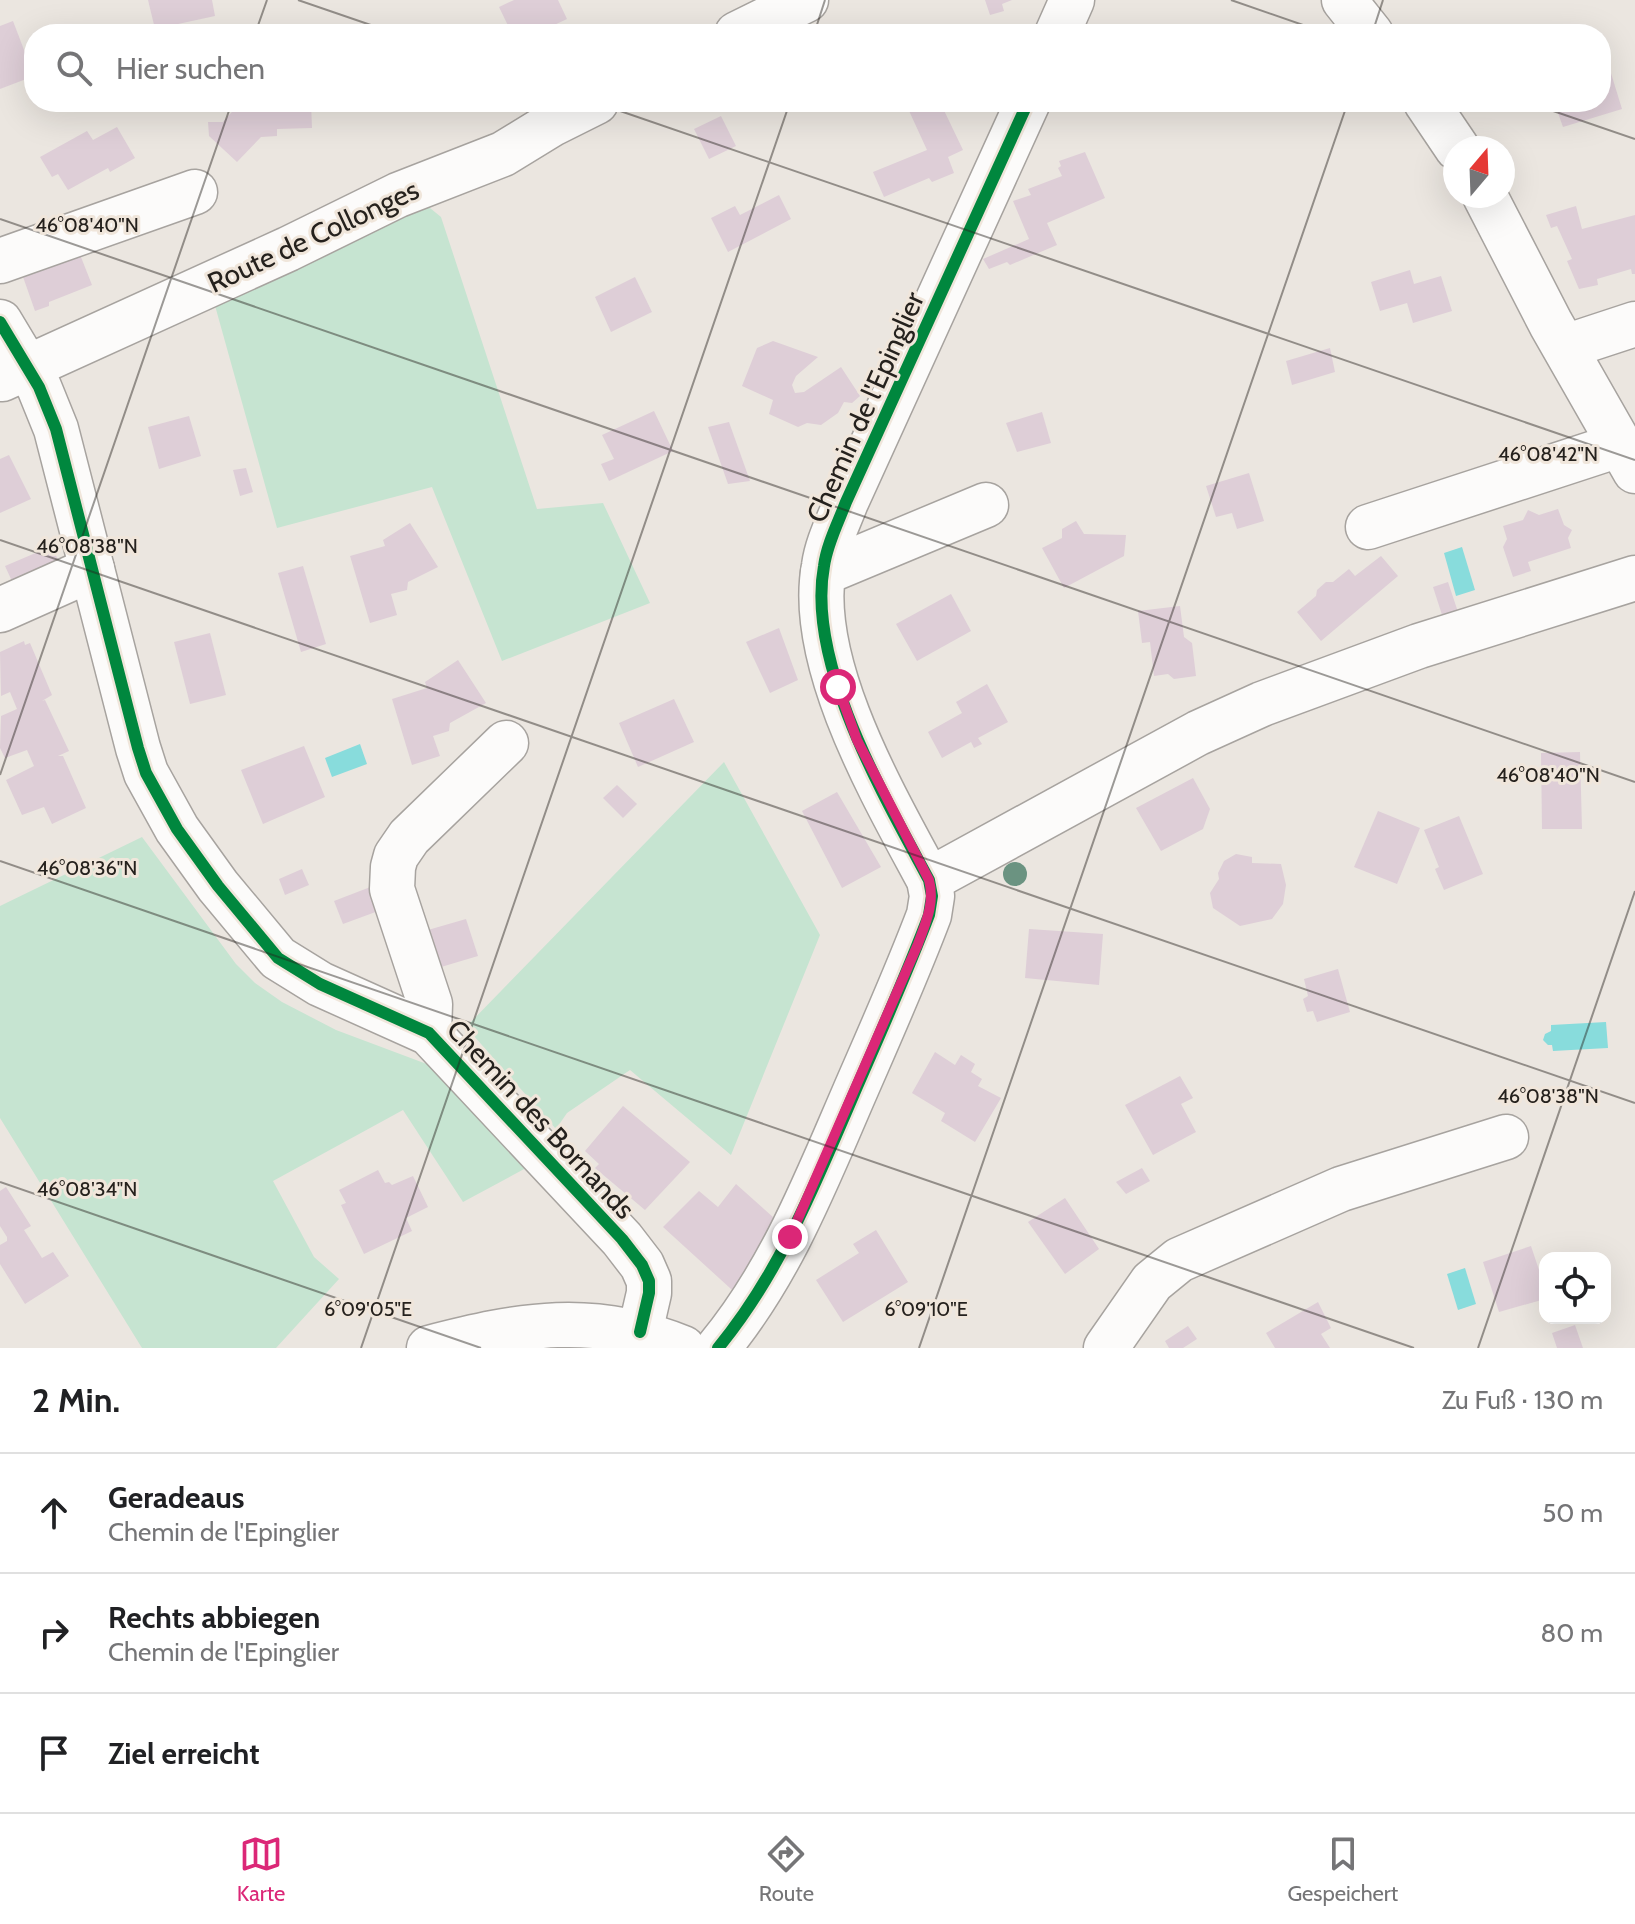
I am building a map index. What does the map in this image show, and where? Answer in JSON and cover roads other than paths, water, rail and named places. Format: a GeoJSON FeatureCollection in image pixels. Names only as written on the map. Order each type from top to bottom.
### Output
{"type":"FeatureCollection","features":[{"type":"Feature","properties":{"kind":"street"},"geometry":{"type":"LineString","coordinates":[[757,24],[806,0]]}},
{"type":"Feature","properties":{"kind":"street"},"geometry":{"type":"LineString","coordinates":[[1061,24],[1072,0]]}},
{"type":"Feature","properties":{"kind":"street"},"geometry":{"type":"LineString","coordinates":[[1344,0],[1363,24]]}},
{"type":"Feature","properties":{"kind":"street","name":"Route de Collonges"},"geometry":{"type":"LineString","coordinates":[[14,374],[288,249],[398,195],[503,154],[576,112]]}},
{"type":"Feature","properties":{"kind":"street","name":"Chemin de l'Epinglier"},"geometry":{"type":"LineString","coordinates":[[718,1348],[757,1298],[813,1188],[929,915],[932,896],[929,880],[845,710],[825,628],[823,573],[846,502],[1023,112]]}},
{"type":"Feature","properties":{"kind":"street"},"geometry":{"type":"LineString","coordinates":[[1433,112],[1449,136]]}},
{"type":"Feature","properties":{"kind":"street"},"geometry":{"type":"LineString","coordinates":[[0,261],[195,192]]}},
{"type":"Feature","properties":{"kind":"street"},"geometry":{"type":"LineString","coordinates":[[1368,527],[1627,458],[1491,208]]}},
{"type":"Feature","properties":{"kind":"street","name":"Chemin des Bornands"},"geometry":{"type":"LineString","coordinates":[[0,322],[14,374],[56,429],[138,748],[146,773],[177,829],[218,886],[278,958],[320,984],[429,1033],[570,1181],[642,1265],[649,1281],[649,1293],[640,1332]]}},
{"type":"Feature","properties":{"kind":"street"},"geometry":{"type":"LineString","coordinates":[[1565,347],[1635,324]]}},
{"type":"Feature","properties":{"kind":"street"},"geometry":{"type":"LineString","coordinates":[[823,573],[986,505]]}},
{"type":"Feature","properties":{"kind":"street"},"geometry":{"type":"LineString","coordinates":[[0,610],[92,569]]}},
{"type":"Feature","properties":{"kind":"street"},"geometry":{"type":"LineString","coordinates":[[929,880],[1235,715],[1419,646],[1635,578]]}},
{"type":"Feature","properties":{"kind":"street"},"geometry":{"type":"LineString","coordinates":[[429,1033],[430,1004],[392,889],[396,856],[409,837],[506,743]]}},
{"type":"Feature","properties":{"kind":"street"},"geometry":{"type":"LineString","coordinates":[[1106,1348],[1152,1282],[1179,1260],[1341,1189],[1506,1137]]}},
{"type":"Feature","properties":{"kind":"street"},"geometry":{"type":"LineString","coordinates":[[429,1348],[467,1338],[550,1325],[585,1324],[640,1332],[683,1348]]}},
{"type":"Feature","properties":{"kind":"water"},"geometry":{"type":"Polygon","coordinates":[[[1462,547],[1475,590],[1456,596],[1444,553],[1462,547]]]}},
{"type":"Feature","properties":{"kind":"water"},"geometry":{"type":"Polygon","coordinates":[[[360,744],[367,764],[332,777],[325,758],[360,744]]]}},
{"type":"Feature","properties":{"kind":"water"},"geometry":{"type":"Polygon","coordinates":[[[1606,1022],[1608,1048],[1553,1051],[1552,1045],[1543,1040],[1545,1034],[1551,1031],[1551,1025],[1606,1022]]]}},
{"type":"Feature","properties":{"kind":"water"},"geometry":{"type":"Polygon","coordinates":[[[1465,1268],[1476,1304],[1458,1310],[1447,1274],[1465,1268]]]}}]}
